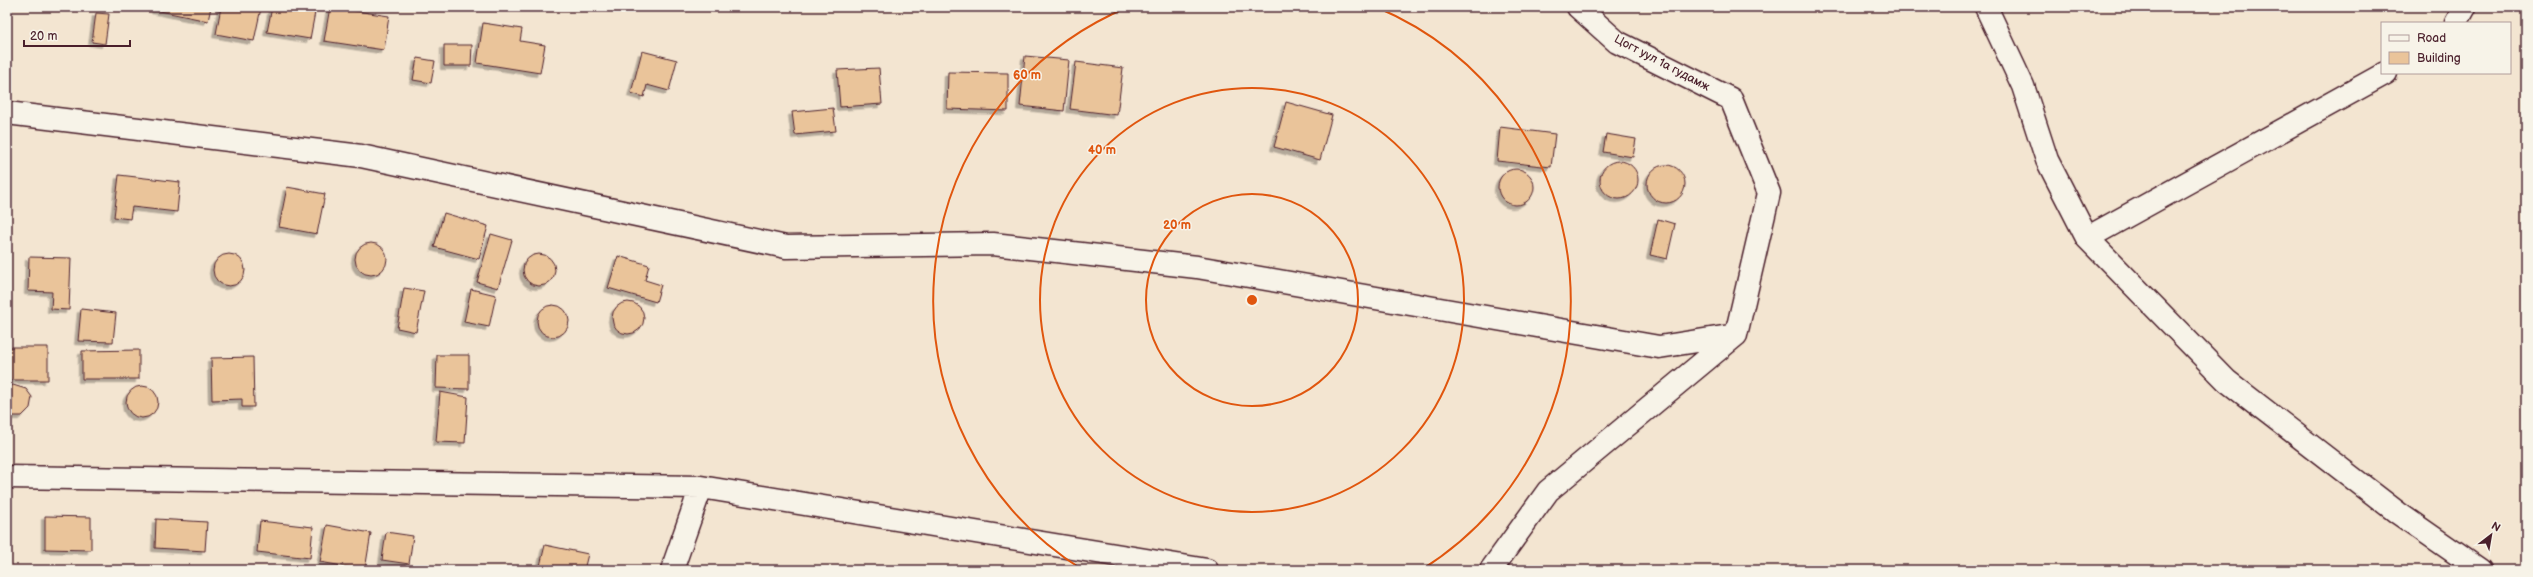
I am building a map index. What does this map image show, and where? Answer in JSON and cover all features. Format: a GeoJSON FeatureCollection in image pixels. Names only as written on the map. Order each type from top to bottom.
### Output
{"type":"FeatureCollection","features":[{"type":"Feature","properties":{"kind":"street","name":"Цогт уул 1а гудамж"},"geometry":{"type":"LineString","coordinates":[[1578,7],[1617,42],[1731,99],[1769,193],[1736,335]]}},
{"type":"Feature","properties":{"kind":"street"},"geometry":{"type":"LineString","coordinates":[[1986,7],[2023,86],[2047,160],[2087,238],[2227,381],[2398,513],[2480,570]]}},
{"type":"Feature","properties":{"kind":"street"},"geometry":{"type":"LineString","coordinates":[[2457,22],[2465,7]]}},
{"type":"Feature","properties":{"kind":"street"},"geometry":{"type":"LineString","coordinates":[[2087,238],[2384,74]]}},
{"type":"Feature","properties":{"kind":"street"},"geometry":{"type":"LineString","coordinates":[[7,113],[361,156],[786,247],[993,244],[1197,268],[1659,347],[1736,335]]}},
{"type":"Feature","properties":{"kind":"street"},"geometry":{"type":"LineString","coordinates":[[1491,570],[1548,491],[1736,335]]}},
{"type":"Feature","properties":{"kind":"street"},"geometry":{"type":"LineString","coordinates":[[7,477],[701,487],[1207,570]]}},
{"type":"Feature","properties":{"kind":"street"},"geometry":{"type":"LineString","coordinates":[[672,570],[701,487]]}},
{"type":"Feature","properties":{"kind":"building"},"geometry":{"type":"Polygon","coordinates":[[[156,7],[211,7],[208,21],[155,10],[156,7]]]}},
{"type":"Feature","properties":{"kind":"building"},"geometry":{"type":"Polygon","coordinates":[[[221,7],[261,8],[254,41],[216,34],[221,7]]]}},
{"type":"Feature","properties":{"kind":"building"},"geometry":{"type":"Polygon","coordinates":[[[272,7],[316,7],[310,39],[267,32],[272,7]]]}},
{"type":"Feature","properties":{"kind":"building"},"geometry":{"type":"Polygon","coordinates":[[[330,7],[389,16],[384,50],[324,41],[330,7]]]}},
{"type":"Feature","properties":{"kind":"building"},"geometry":{"type":"Polygon","coordinates":[[[96,13],[109,14],[105,44],[92,42],[96,13]]]}},
{"type":"Feature","properties":{"kind":"building"},"geometry":{"type":"Polygon","coordinates":[[[483,23],[522,29],[520,41],[545,45],[540,73],[477,63],[483,23]]]}},
{"type":"Feature","properties":{"kind":"building"},"geometry":{"type":"Polygon","coordinates":[[[444,45],[472,45],[471,66],[444,66],[444,45]]]}},
{"type":"Feature","properties":{"kind":"building"},"geometry":{"type":"Polygon","coordinates":[[[642,51],[677,60],[669,91],[647,85],[644,97],[631,93],[642,51]]]}},
{"type":"Feature","properties":{"kind":"building"},"geometry":{"type":"Polygon","coordinates":[[[1025,56],[1069,60],[1064,111],[1020,106],[1025,56]]]}},
{"type":"Feature","properties":{"kind":"building"},"geometry":{"type":"Polygon","coordinates":[[[417,58],[435,61],[431,83],[413,80],[417,58]]]}},
{"type":"Feature","properties":{"kind":"building"},"geometry":{"type":"Polygon","coordinates":[[[1076,62],[1123,68],[1117,115],[1070,109],[1076,62]]]}},
{"type":"Feature","properties":{"kind":"building"},"geometry":{"type":"Polygon","coordinates":[[[879,68],[882,104],[840,107],[837,70],[879,68]]]}},
{"type":"Feature","properties":{"kind":"building"},"geometry":{"type":"Polygon","coordinates":[[[948,72],[1008,73],[1008,111],[947,109],[948,72]]]}},
{"type":"Feature","properties":{"kind":"building"},"geometry":{"type":"Polygon","coordinates":[[[1286,102],[1332,115],[1320,160],[1274,147],[1286,102]]]}},
{"type":"Feature","properties":{"kind":"building"},"geometry":{"type":"Polygon","coordinates":[[[833,108],[836,131],[795,135],[792,112],[833,108]]]}},
{"type":"Feature","properties":{"kind":"building"},"geometry":{"type":"Polygon","coordinates":[[[1500,127],[1555,134],[1551,167],[1497,161],[1500,127]]]}},
{"type":"Feature","properties":{"kind":"building"},"geometry":{"type":"Polygon","coordinates":[[[1606,134],[1636,139],[1633,157],[1603,152],[1606,134]]]}},
{"type":"Feature","properties":{"kind":"building"},"geometry":{"type":"Polygon","coordinates":[[[1619,161],[1632,167],[1638,180],[1632,193],[1619,199],[1606,193],[1600,180],[1606,167],[1619,161]]]}},
{"type":"Feature","properties":{"kind":"building"},"geometry":{"type":"Polygon","coordinates":[[[1666,165],[1679,171],[1685,184],[1679,197],[1666,203],[1653,197],[1647,184],[1653,171],[1666,165]]]}},
{"type":"Feature","properties":{"kind":"building"},"geometry":{"type":"Polygon","coordinates":[[[1520,169],[1529,174],[1533,180],[1533,194],[1529,200],[1520,205],[1512,205],[1503,200],[1499,194],[1498,183],[1503,174],[1509,170],[1520,169]]]}},
{"type":"Feature","properties":{"kind":"building"},"geometry":{"type":"Polygon","coordinates":[[[119,175],[180,182],[177,212],[132,207],[130,219],[114,217],[119,175]]]}},
{"type":"Feature","properties":{"kind":"building"},"geometry":{"type":"Polygon","coordinates":[[[287,187],[325,194],[317,234],[279,227],[287,187]]]}},
{"type":"Feature","properties":{"kind":"building"},"geometry":{"type":"Polygon","coordinates":[[[444,213],[488,226],[479,259],[434,247],[444,213]]]}},
{"type":"Feature","properties":{"kind":"building"},"geometry":{"type":"Polygon","coordinates":[[[1658,219],[1675,224],[1667,259],[1650,255],[1658,219]]]}},
{"type":"Feature","properties":{"kind":"building"},"geometry":{"type":"Polygon","coordinates":[[[491,234],[512,240],[498,288],[477,282],[491,234]]]}},
{"type":"Feature","properties":{"kind":"building"},"geometry":{"type":"Polygon","coordinates":[[[368,243],[374,243],[384,250],[387,259],[386,265],[380,272],[374,275],[368,275],[358,268],[355,262],[355,256],[362,246],[368,243]]]}},
{"type":"Feature","properties":{"kind":"building"},"geometry":{"type":"Polygon","coordinates":[[[226,254],[232,254],[242,261],[245,270],[244,276],[238,283],[232,286],[226,286],[216,279],[213,273],[213,267],[220,257],[226,254]]]}},
{"type":"Feature","properties":{"kind":"building"},"geometry":{"type":"Polygon","coordinates":[[[536,254],[542,254],[552,261],[555,270],[554,276],[548,283],[542,286],[536,286],[526,279],[523,273],[523,267],[530,257],[536,254]]]}},
{"type":"Feature","properties":{"kind":"building"},"geometry":{"type":"Polygon","coordinates":[[[618,256],[649,265],[645,280],[661,285],[656,302],[608,288],[618,256]]]}},
{"type":"Feature","properties":{"kind":"building"},"geometry":{"type":"Polygon","coordinates":[[[29,257],[71,258],[69,310],[51,309],[52,292],[28,291],[29,257]]]}},
{"type":"Feature","properties":{"kind":"building"},"geometry":{"type":"Polygon","coordinates":[[[404,288],[424,291],[416,332],[397,328],[404,288]]]}},
{"type":"Feature","properties":{"kind":"building"},"geometry":{"type":"Polygon","coordinates":[[[471,289],[496,295],[489,327],[464,322],[471,289]]]}},
{"type":"Feature","properties":{"kind":"building"},"geometry":{"type":"Polygon","coordinates":[[[628,302],[634,303],[641,309],[644,318],[643,324],[637,331],[628,334],[622,333],[615,327],[612,318],[613,312],[619,305],[628,302]]]}},
{"type":"Feature","properties":{"kind":"building"},"geometry":{"type":"Polygon","coordinates":[[[550,305],[556,305],[566,312],[569,321],[568,327],[562,334],[556,337],[550,337],[540,330],[537,324],[537,318],[544,308],[550,305]]]}},
{"type":"Feature","properties":{"kind":"building"},"geometry":{"type":"Polygon","coordinates":[[[81,309],[116,313],[113,342],[78,341],[81,309]]]}},
{"type":"Feature","properties":{"kind":"building"},"geometry":{"type":"Polygon","coordinates":[[[7,347],[48,347],[48,380],[7,380],[7,347]]]}},
{"type":"Feature","properties":{"kind":"building"},"geometry":{"type":"Polygon","coordinates":[[[139,350],[139,379],[82,379],[82,351],[139,350]]]}},
{"type":"Feature","properties":{"kind":"building"},"geometry":{"type":"Polygon","coordinates":[[[437,355],[469,355],[469,389],[436,388],[437,355]]]}},
{"type":"Feature","properties":{"kind":"building"},"geometry":{"type":"Polygon","coordinates":[[[253,357],[254,407],[242,407],[242,399],[212,400],[211,358],[253,357]]]}},
{"type":"Feature","properties":{"kind":"building"},"geometry":{"type":"Polygon","coordinates":[[[13,385],[26,389],[32,397],[30,408],[22,416],[11,416],[7,414],[7,388],[13,385]]]}},
{"type":"Feature","properties":{"kind":"building"},"geometry":{"type":"Polygon","coordinates":[[[142,386],[148,387],[155,393],[158,402],[157,408],[151,415],[142,418],[136,417],[129,411],[126,402],[127,396],[133,389],[142,386]]]}},
{"type":"Feature","properties":{"kind":"building"},"geometry":{"type":"Polygon","coordinates":[[[440,392],[468,397],[465,443],[436,442],[440,392]]]}},
{"type":"Feature","properties":{"kind":"building"},"geometry":{"type":"Polygon","coordinates":[[[45,516],[91,517],[91,550],[45,549],[45,516]]]}},
{"type":"Feature","properties":{"kind":"building"},"geometry":{"type":"Polygon","coordinates":[[[156,519],[207,522],[205,551],[155,548],[156,519]]]}},
{"type":"Feature","properties":{"kind":"building"},"geometry":{"type":"Polygon","coordinates":[[[260,521],[313,527],[310,558],[257,552],[260,521]]]}},
{"type":"Feature","properties":{"kind":"building"},"geometry":{"type":"Polygon","coordinates":[[[327,525],[371,533],[365,570],[320,562],[327,525]]]}},
{"type":"Feature","properties":{"kind":"building"},"geometry":{"type":"Polygon","coordinates":[[[386,532],[413,536],[409,564],[382,560],[386,532]]]}},
{"type":"Feature","properties":{"kind":"building"},"geometry":{"type":"Polygon","coordinates":[[[545,545],[588,554],[584,570],[539,570],[545,545]]]}},
{"type":"Feature","properties":{"kind":"building"},"geometry":{"type":"Polygon","coordinates":[[[175,567],[185,568],[187,570],[169,570],[175,567]]]}}]}
